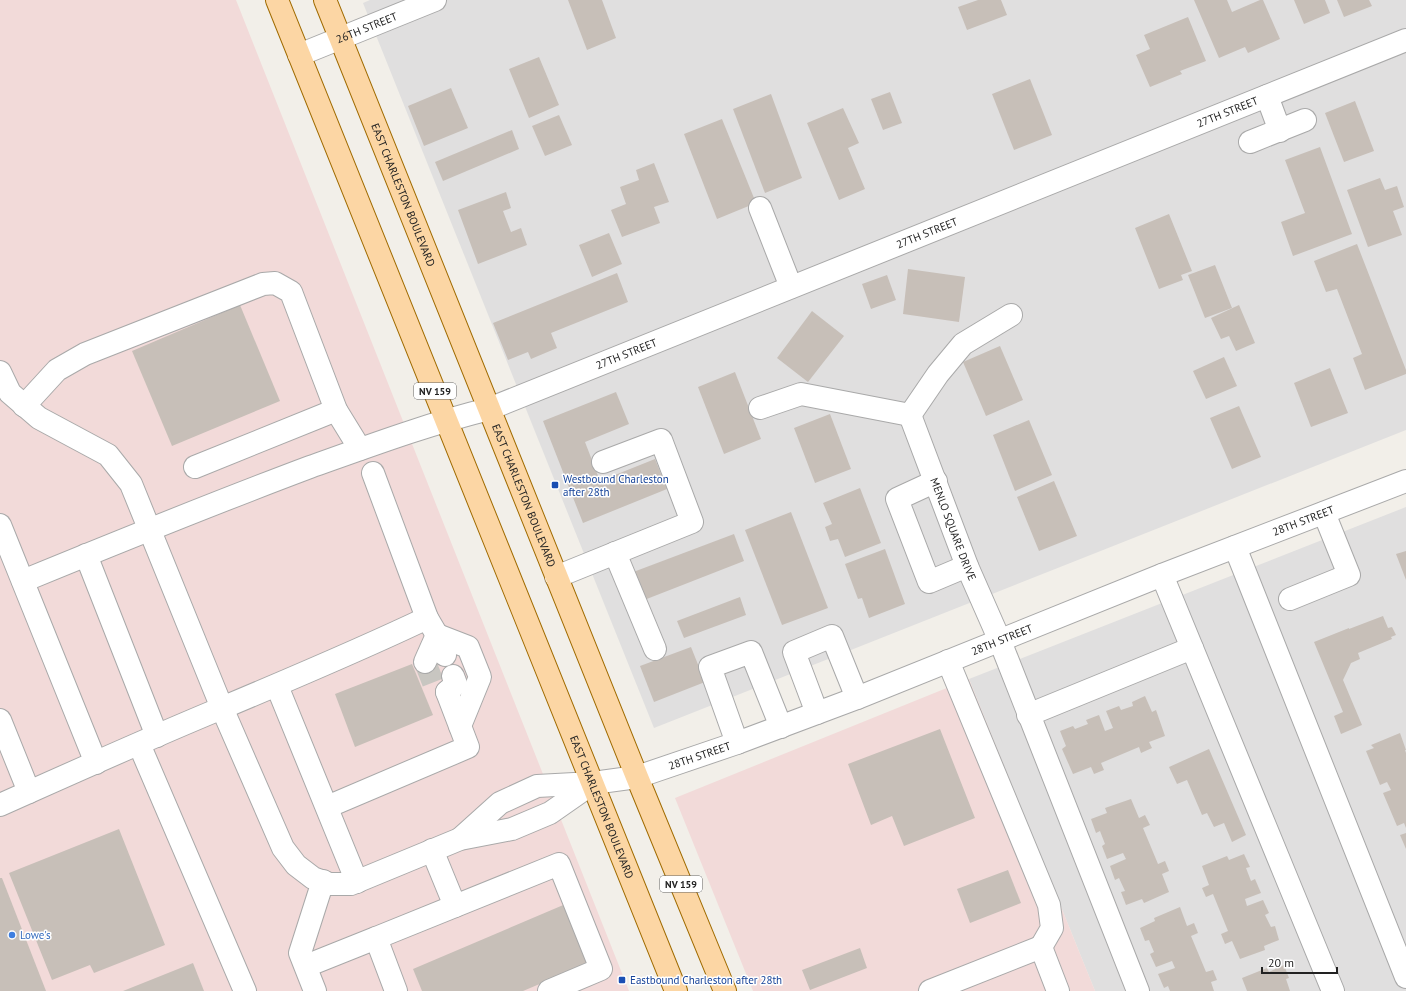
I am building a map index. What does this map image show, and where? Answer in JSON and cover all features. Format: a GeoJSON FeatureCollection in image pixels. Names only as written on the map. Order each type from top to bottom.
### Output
{"type":"FeatureCollection","features":[{"type":"Feature","properties":{"kind":"main road","name":"EAST CHARLESTON BOULEVARD"},"geometry":{"type":"LineString","coordinates":[[277,0],[676,991]]}},
{"type":"Feature","properties":{"kind":"main road","name":"EAST CHARLESTON BOULEVARD"},"geometry":{"type":"LineString","coordinates":[[325,0],[724,991]]}},
{"type":"Feature","properties":{"kind":"street","name":"26TH STREET"},"geometry":{"type":"LineString","coordinates":[[299,55],[435,0]]}},
{"type":"Feature","properties":{"kind":"street","name":"27TH STREET"},"geometry":{"type":"LineString","coordinates":[[23,581],[222,501],[360,449],[446,419],[489,409],[1406,40]]}},
{"type":"Feature","properties":{"kind":"street"},"geometry":{"type":"LineString","coordinates":[[1267,96],[1280,131]]}},
{"type":"Feature","properties":{"kind":"street"},"geometry":{"type":"LineString","coordinates":[[1250,142],[1305,120]]}},
{"type":"Feature","properties":{"kind":"street"},"geometry":{"type":"LineString","coordinates":[[760,208],[791,287]]}},
{"type":"Feature","properties":{"kind":"street"},"geometry":{"type":"LineString","coordinates":[[24,406],[57,370],[85,354],[263,284],[275,283],[291,292],[336,410],[360,449]]}},
{"type":"Feature","properties":{"kind":"street"},"geometry":{"type":"LineString","coordinates":[[760,408],[801,394],[910,415],[938,374],[963,344],[1011,315]]}},
{"type":"Feature","properties":{"kind":"street"},"geometry":{"type":"LineString","coordinates":[[0,372],[10,393],[24,406],[39,418],[108,455],[131,484],[222,708],[283,848],[296,866],[313,878],[330,884],[350,884],[357,882],[460,839],[512,829],[550,813],[593,783]]}},
{"type":"Feature","properties":{"kind":"street"},"geometry":{"type":"LineString","coordinates":[[195,467],[336,410]]}},
{"type":"Feature","properties":{"kind":"street","name":"MENLO SQUARE DRIVE"},"geometry":{"type":"LineString","coordinates":[[910,415],[967,566],[1000,641],[1138,991]]}},
{"type":"Feature","properties":{"kind":"street"},"geometry":{"type":"LineString","coordinates":[[556,576],[692,522],[661,440],[603,462]]}},
{"type":"Feature","properties":{"kind":"street"},"geometry":{"type":"LineString","coordinates":[[373,473],[434,643]]}},
{"type":"Feature","properties":{"kind":"street"},"geometry":{"type":"LineString","coordinates":[[936,481],[898,499],[929,582],[967,566]]}},
{"type":"Feature","properties":{"kind":"street","name":"28TH STREET"},"geometry":{"type":"LineString","coordinates":[[460,839],[500,804],[537,786],[593,783],[637,777],[737,743],[857,698],[1162,575],[1406,481]]}},
{"type":"Feature","properties":{"kind":"street"},"geometry":{"type":"LineString","coordinates":[[1290,599],[1349,575],[1324,513]]}},
{"type":"Feature","properties":{"kind":"street"},"geometry":{"type":"LineString","coordinates":[[0,526],[96,763]]}},
{"type":"Feature","properties":{"kind":"street"},"geometry":{"type":"LineString","coordinates":[[1235,547],[1406,978]]}},
{"type":"Feature","properties":{"kind":"street"},"geometry":{"type":"LineString","coordinates":[[614,553],[654,649]]}},
{"type":"Feature","properties":{"kind":"street"},"geometry":{"type":"LineString","coordinates":[[86,555],[148,740],[245,991]]}},
{"type":"Feature","properties":{"kind":"street"},"geometry":{"type":"LineString","coordinates":[[1162,575],[1333,991]]}},
{"type":"Feature","properties":{"kind":"street"},"geometry":{"type":"LineString","coordinates":[[817,713],[794,652],[832,636],[857,698]]}},
{"type":"Feature","properties":{"kind":"street"},"geometry":{"type":"LineString","coordinates":[[0,805],[222,708],[358,651],[434,643],[468,647],[480,677],[460,726]]}},
{"type":"Feature","properties":{"kind":"street"},"geometry":{"type":"LineString","coordinates":[[1028,715],[1192,648]]}},
{"type":"Feature","properties":{"kind":"street"},"geometry":{"type":"LineString","coordinates":[[737,743],[710,668],[751,652],[781,727]]}},
{"type":"Feature","properties":{"kind":"street"},"geometry":{"type":"LineString","coordinates":[[930,991],[972,983],[1041,947],[1052,928],[1049,905],[948,661]]}},
{"type":"Feature","properties":{"kind":"street"},"geometry":{"type":"LineString","coordinates":[[327,807],[468,747],[445,685]]}},
{"type":"Feature","properties":{"kind":"street"},"geometry":{"type":"LineString","coordinates":[[277,686],[357,882]]}},
{"type":"Feature","properties":{"kind":"street"},"geometry":{"type":"LineString","coordinates":[[0,720],[29,792]]}},
{"type":"Feature","properties":{"kind":"street"},"geometry":{"type":"LineString","coordinates":[[432,850],[455,906]]}},
{"type":"Feature","properties":{"kind":"street"},"geometry":{"type":"LineString","coordinates":[[306,966],[559,864],[600,969],[549,991]]}},
{"type":"Feature","properties":{"kind":"street"},"geometry":{"type":"LineString","coordinates":[[315,991],[300,953],[323,881]]}},
{"type":"Feature","properties":{"kind":"street"},"geometry":{"type":"LineString","coordinates":[[376,938],[396,991]]}},
{"type":"Feature","properties":{"kind":"street"},"geometry":{"type":"LineString","coordinates":[[1041,947],[1058,991]]}},
{"type":"Feature","properties":{"kind":"shaded area"},"geometry":{"type":"Polygon","coordinates":[[[0,0],[236,0],[629,991],[0,991],[0,0]]]}},
{"type":"Feature","properties":{"kind":"shaded area"},"geometry":{"type":"Polygon","coordinates":[[[370,0],[1406,0],[1406,430],[654,728],[363,3],[370,0]]]}},
{"type":"Feature","properties":{"kind":"shaded area"},"geometry":{"type":"Polygon","coordinates":[[[1406,507],[1406,991],[1095,991],[969,679],[1406,507]]]}},
{"type":"Feature","properties":{"kind":"shaded area"},"geometry":{"type":"Polygon","coordinates":[[[969,679],[1095,991],[753,991],[675,798],[969,679]]]}},
{"type":"Feature","properties":{"kind":"building"},"geometry":{"type":"Polygon","coordinates":[[[568,0],[602,0],[616,38],[587,50],[568,0]]]}},
{"type":"Feature","properties":{"kind":"building"},"geometry":{"type":"Polygon","coordinates":[[[978,0],[1001,0],[1007,15],[967,30],[958,7],[978,0]]]}},
{"type":"Feature","properties":{"kind":"building"},"geometry":{"type":"Polygon","coordinates":[[[1194,0],[1227,0],[1232,12],[1263,0],[1280,39],[1248,53],[1245,47],[1219,58],[1194,0]]]}},
{"type":"Feature","properties":{"kind":"building"},"geometry":{"type":"Polygon","coordinates":[[[1294,0],[1325,0],[1330,13],[1304,24],[1294,0]]]}},
{"type":"Feature","properties":{"kind":"building"},"geometry":{"type":"Polygon","coordinates":[[[1337,0],[1369,0],[1372,6],[1344,17],[1337,0]]]}},
{"type":"Feature","properties":{"kind":"building"},"geometry":{"type":"Polygon","coordinates":[[[1188,17],[1206,61],[1180,71],[1182,74],[1150,87],[1136,55],[1150,49],[1144,35],[1188,17]]]}},
{"type":"Feature","properties":{"kind":"building"},"geometry":{"type":"Polygon","coordinates":[[[539,57],[559,105],[529,118],[509,69],[539,57]]]}},
{"type":"Feature","properties":{"kind":"building"},"geometry":{"type":"Polygon","coordinates":[[[1030,79],[1052,135],[1014,150],[992,94],[1030,79]]]}},
{"type":"Feature","properties":{"kind":"building"},"geometry":{"type":"Polygon","coordinates":[[[451,88],[468,128],[424,146],[408,106],[451,88]]]}},
{"type":"Feature","properties":{"kind":"building"},"geometry":{"type":"Polygon","coordinates":[[[890,92],[902,123],[883,130],[871,99],[890,92]]]}},
{"type":"Feature","properties":{"kind":"building"},"geometry":{"type":"Polygon","coordinates":[[[771,94],[802,178],[765,193],[733,109],[771,94]]]}},
{"type":"Feature","properties":{"kind":"building"},"geometry":{"type":"Polygon","coordinates":[[[1355,101],[1374,151],[1344,162],[1325,113],[1355,101]]]}},
{"type":"Feature","properties":{"kind":"building"},"geometry":{"type":"Polygon","coordinates":[[[843,108],[859,143],[848,148],[865,189],[839,200],[807,123],[843,108]]]}},
{"type":"Feature","properties":{"kind":"building"},"geometry":{"type":"Polygon","coordinates":[[[559,115],[572,145],[545,156],[532,126],[559,115]]]}},
{"type":"Feature","properties":{"kind":"building"},"geometry":{"type":"Polygon","coordinates":[[[722,119],[756,203],[717,219],[684,134],[722,119]]]}},
{"type":"Feature","properties":{"kind":"building"},"geometry":{"type":"Polygon","coordinates":[[[512,130],[519,149],[443,181],[435,162],[512,130]]]}},
{"type":"Feature","properties":{"kind":"building"},"geometry":{"type":"Polygon","coordinates":[[[1320,147],[1352,234],[1293,256],[1281,222],[1305,213],[1285,160],[1320,147]]]}},
{"type":"Feature","properties":{"kind":"building"},"geometry":{"type":"Polygon","coordinates":[[[654,163],[669,202],[654,207],[660,223],[622,237],[611,210],[626,204],[620,187],[639,180],[636,170],[654,163]]]}},
{"type":"Feature","properties":{"kind":"building"},"geometry":{"type":"Polygon","coordinates":[[[1380,178],[1385,190],[1397,186],[1404,207],[1393,211],[1402,235],[1368,247],[1347,190],[1380,178]]]}},
{"type":"Feature","properties":{"kind":"building"},"geometry":{"type":"Polygon","coordinates":[[[506,192],[511,208],[503,211],[511,232],[521,228],[527,245],[478,264],[458,210],[506,192]]]}},
{"type":"Feature","properties":{"kind":"building"},"geometry":{"type":"Polygon","coordinates":[[[1169,214],[1192,271],[1181,275],[1183,280],[1159,289],[1135,228],[1169,214]]]}},
{"type":"Feature","properties":{"kind":"building"},"geometry":{"type":"Polygon","coordinates":[[[609,233],[622,264],[592,277],[579,245],[609,233]]]}},
{"type":"Feature","properties":{"kind":"building"},"geometry":{"type":"Polygon","coordinates":[[[1357,244],[1406,370],[1406,374],[1365,390],[1353,358],[1362,354],[1337,289],[1326,292],[1314,261],[1357,244]]]}},
{"type":"Feature","properties":{"kind":"building"},"geometry":{"type":"Polygon","coordinates":[[[1215,265],[1232,308],[1205,318],[1188,275],[1215,265]]]}},
{"type":"Feature","properties":{"kind":"building"},"geometry":{"type":"Polygon","coordinates":[[[908,269],[965,277],[959,322],[903,314],[908,269]]]}},
{"type":"Feature","properties":{"kind":"building"},"geometry":{"type":"Polygon","coordinates":[[[617,273],[628,302],[551,333],[557,348],[531,359],[528,352],[508,360],[493,323],[617,273]]]}},
{"type":"Feature","properties":{"kind":"building"},"geometry":{"type":"Polygon","coordinates":[[[887,275],[896,300],[871,309],[862,284],[887,275]]]}},
{"type":"Feature","properties":{"kind":"building"},"geometry":{"type":"Polygon","coordinates":[[[240,305],[280,401],[172,446],[132,351],[240,305]]]}},
{"type":"Feature","properties":{"kind":"building"},"geometry":{"type":"Polygon","coordinates":[[[1239,305],[1255,343],[1236,351],[1229,336],[1221,339],[1211,318],[1239,305]]]}},
{"type":"Feature","properties":{"kind":"building"},"geometry":{"type":"Polygon","coordinates":[[[812,311],[844,336],[808,382],[777,358],[812,311]]]}},
{"type":"Feature","properties":{"kind":"building"},"geometry":{"type":"Polygon","coordinates":[[[1000,346],[1023,400],[986,416],[963,362],[1000,346]]]}},
{"type":"Feature","properties":{"kind":"building"},"geometry":{"type":"Polygon","coordinates":[[[1224,357],[1237,386],[1206,399],[1193,371],[1224,357]]]}},
{"type":"Feature","properties":{"kind":"building"},"geometry":{"type":"Polygon","coordinates":[[[1330,368],[1348,413],[1311,427],[1294,383],[1330,368]]]}},
{"type":"Feature","properties":{"kind":"building"},"geometry":{"type":"Polygon","coordinates":[[[735,372],[761,439],[724,454],[698,387],[735,372]]]}},
{"type":"Feature","properties":{"kind":"building"},"geometry":{"type":"Polygon","coordinates":[[[616,392],[629,424],[585,442],[600,481],[655,459],[667,489],[583,523],[543,421],[616,392]]]}},
{"type":"Feature","properties":{"kind":"building"},"geometry":{"type":"Polygon","coordinates":[[[1239,406],[1261,457],[1232,469],[1210,418],[1239,406]]]}},
{"type":"Feature","properties":{"kind":"building"},"geometry":{"type":"Polygon","coordinates":[[[830,414],[851,469],[815,483],[794,428],[830,414]]]}},
{"type":"Feature","properties":{"kind":"building"},"geometry":{"type":"Polygon","coordinates":[[[1029,420],[1052,475],[1015,491],[993,435],[1029,420]]]}},
{"type":"Feature","properties":{"kind":"building"},"geometry":{"type":"Polygon","coordinates":[[[1054,481],[1077,536],[1039,551],[1017,497],[1054,481]]]}},
{"type":"Feature","properties":{"kind":"building"},"geometry":{"type":"Polygon","coordinates":[[[860,488],[881,543],[845,557],[838,539],[830,541],[825,527],[832,524],[823,503],[860,488]]]}},
{"type":"Feature","properties":{"kind":"building"},"geometry":{"type":"Polygon","coordinates":[[[791,512],[828,608],[782,625],[745,530],[791,512]]]}},
{"type":"Feature","properties":{"kind":"building"},"geometry":{"type":"Polygon","coordinates":[[[734,534],[744,561],[639,602],[628,574],[734,534]]]}},
{"type":"Feature","properties":{"kind":"building"},"geometry":{"type":"Polygon","coordinates":[[[885,549],[905,604],[869,618],[862,598],[858,599],[845,564],[885,549]]]}},
{"type":"Feature","properties":{"kind":"building"},"geometry":{"type":"Polygon","coordinates":[[[1406,551],[1406,580],[1396,554],[1406,551]]]}},
{"type":"Feature","properties":{"kind":"building"},"geometry":{"type":"Polygon","coordinates":[[[740,597],[746,615],[684,638],[677,621],[740,597]]]}},
{"type":"Feature","properties":{"kind":"building"},"geometry":{"type":"Polygon","coordinates":[[[1383,616],[1388,628],[1392,627],[1396,635],[1391,637],[1392,639],[1358,653],[1360,659],[1351,663],[1343,680],[1362,725],[1341,734],[1334,716],[1343,712],[1314,642],[1383,616]]]}},
{"type":"Feature","properties":{"kind":"building"},"geometry":{"type":"Polygon","coordinates":[[[691,647],[705,682],[654,702],[640,666],[691,647]]]}},
{"type":"Feature","properties":{"kind":"building"},"geometry":{"type":"Polygon","coordinates":[[[412,664],[433,715],[355,747],[335,694],[412,664]]]}},
{"type":"Feature","properties":{"kind":"building"},"geometry":{"type":"Polygon","coordinates":[[[1145,696],[1152,712],[1156,710],[1165,736],[1149,742],[1152,748],[1141,753],[1139,747],[1101,763],[1104,770],[1094,774],[1091,767],[1073,774],[1062,749],[1066,746],[1060,731],[1073,726],[1075,729],[1088,724],[1086,720],[1099,715],[1105,731],[1113,728],[1106,711],[1119,706],[1121,710],[1133,706],[1132,702],[1145,696]]]}},
{"type":"Feature","properties":{"kind":"building"},"geometry":{"type":"Polygon","coordinates":[[[940,729],[975,818],[904,846],[892,816],[871,825],[848,764],[940,729]]]}},
{"type":"Feature","properties":{"kind":"building"},"geometry":{"type":"Polygon","coordinates":[[[1400,733],[1406,750],[1406,828],[1404,823],[1397,826],[1383,793],[1391,790],[1387,782],[1380,785],[1366,751],[1374,748],[1371,745],[1400,733]]]}},
{"type":"Feature","properties":{"kind":"building"},"geometry":{"type":"Polygon","coordinates":[[[1209,749],[1246,835],[1232,842],[1224,823],[1214,827],[1207,813],[1202,815],[1187,780],[1177,784],[1169,767],[1209,749]]]}},
{"type":"Feature","properties":{"kind":"building"},"geometry":{"type":"Polygon","coordinates":[[[1131,799],[1139,818],[1145,815],[1150,825],[1143,828],[1158,864],[1165,861],[1169,871],[1162,874],[1169,892],[1144,903],[1142,899],[1126,905],[1121,892],[1125,891],[1119,878],[1115,880],[1110,866],[1126,859],[1123,853],[1107,859],[1102,846],[1105,844],[1100,831],[1096,833],[1091,819],[1107,813],[1105,808],[1131,799]]]}},
{"type":"Feature","properties":{"kind":"building"},"geometry":{"type":"Polygon","coordinates":[[[119,829],[165,945],[94,973],[90,965],[52,980],[9,873],[119,829]]]}},
{"type":"Feature","properties":{"kind":"building"},"geometry":{"type":"Polygon","coordinates":[[[1406,833],[1406,849],[1400,835],[1406,833]]]}},
{"type":"Feature","properties":{"kind":"building"},"geometry":{"type":"Polygon","coordinates":[[[1244,854],[1250,867],[1246,868],[1251,881],[1255,879],[1261,893],[1245,899],[1247,906],[1263,900],[1269,913],[1265,915],[1271,927],[1275,926],[1279,940],[1264,946],[1265,950],[1240,959],[1232,941],[1225,944],[1221,934],[1228,931],[1213,894],[1206,897],[1202,888],[1209,885],[1202,866],[1227,856],[1229,860],[1244,854]]]}},
{"type":"Feature","properties":{"kind":"building"},"geometry":{"type":"Polygon","coordinates":[[[1008,870],[1021,903],[970,923],[957,889],[1008,870]]]}},
{"type":"Feature","properties":{"kind":"building","name":"Lowe's"},"geometry":{"type":"Polygon","coordinates":[[[0,878],[2,878],[46,991],[0,991],[0,878]]]}},
{"type":"Feature","properties":{"kind":"building"},"geometry":{"type":"Polygon","coordinates":[[[568,903],[592,962],[523,991],[422,991],[413,969],[568,903]]]}},
{"type":"Feature","properties":{"kind":"building"},"geometry":{"type":"Polygon","coordinates":[[[1180,907],[1187,926],[1194,923],[1198,933],[1191,936],[1206,972],[1213,970],[1217,980],[1211,982],[1214,991],[1170,991],[1168,986],[1164,988],[1158,974],[1175,968],[1172,961],[1156,967],[1150,954],[1154,952],[1149,940],[1145,941],[1140,928],[1155,921],[1154,918],[1180,907]]]}},
{"type":"Feature","properties":{"kind":"building"},"geometry":{"type":"Polygon","coordinates":[[[860,948],[867,968],[810,990],[802,970],[860,948]]]}},
{"type":"Feature","properties":{"kind":"building"},"geometry":{"type":"Polygon","coordinates":[[[193,963],[204,991],[123,991],[193,963]]]}},
{"type":"Feature","properties":{"kind":"building"},"geometry":{"type":"Polygon","coordinates":[[[1284,965],[1289,978],[1286,979],[1290,991],[1247,991],[1242,978],[1267,968],[1269,972],[1284,965]]]}},
{"type":"Feature","properties":{"kind":"tunnel"},"geometry":{"type":"LineString","coordinates":[[425,662],[434,685]]}},
{"type":"Feature","properties":{"kind":"place","name":"Westbound Charleston after 28th"},"geometry":{"type":"Point","coordinates":[555,485]}},
{"type":"Feature","properties":{"kind":"place","name":"Lowe's"},"geometry":{"type":"Point","coordinates":[12,935]}},
{"type":"Feature","properties":{"kind":"place","name":"Eastbound Charleston after 28th"},"geometry":{"type":"Point","coordinates":[622,980]}}]}
